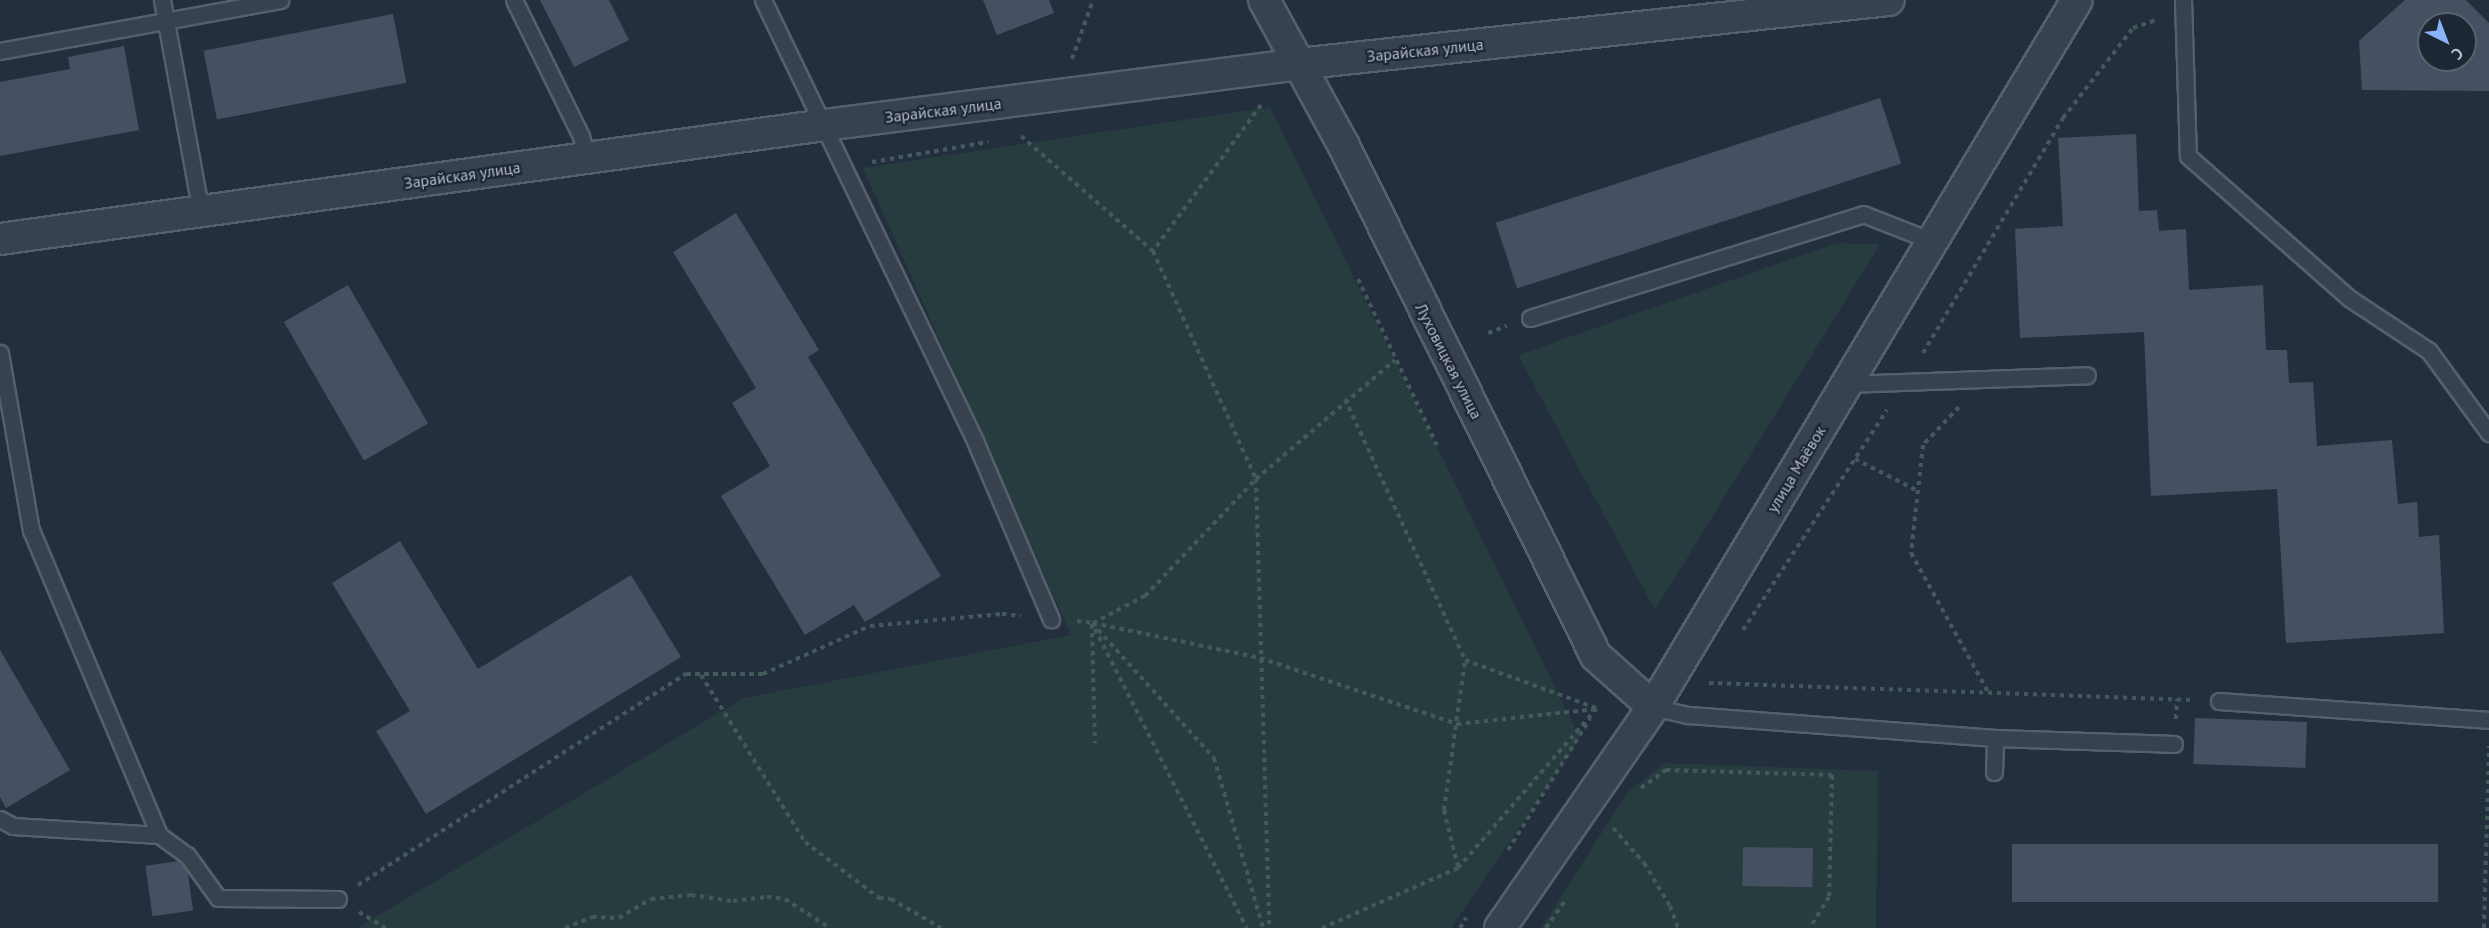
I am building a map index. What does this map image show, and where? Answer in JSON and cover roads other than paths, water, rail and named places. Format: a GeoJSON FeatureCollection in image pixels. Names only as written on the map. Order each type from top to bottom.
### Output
{"type":"FeatureCollection","features":[{"type":"Feature","properties":{"kind":"street","name":"Луховицкая улица"},"geometry":{"type":"LineString","coordinates":[[1264,0],[1344,146],[1596,656],[1653,707]]}},
{"type":"Feature","properties":{"kind":"street","name":"Зарайская улица"},"geometry":{"type":"LineString","coordinates":[[0,239],[825,125],[1298,64],[1889,0]]}},
{"type":"Feature","properties":{"kind":"street","name":"улица Маёвок"},"geometry":{"type":"LineString","coordinates":[[1500,928],[1653,707],[2076,0]]}},
{"type":"Feature","properties":{"kind":"lane"},"geometry":{"type":"LineString","coordinates":[[162,0],[201,212]]}},
{"type":"Feature","properties":{"kind":"lane"},"geometry":{"type":"LineString","coordinates":[[0,51],[280,0]]}},
{"type":"Feature","properties":{"kind":"lane"},"geometry":{"type":"LineString","coordinates":[[513,0],[581,136],[587,158]]}},
{"type":"Feature","properties":{"kind":"lane"},"geometry":{"type":"LineString","coordinates":[[763,0],[975,441],[1051,619]]}},
{"type":"Feature","properties":{"kind":"lane"},"geometry":{"type":"LineString","coordinates":[[2183,5],[2188,156],[2349,298],[2429,351],[2489,433]]}},
{"type":"Feature","properties":{"kind":"lane"},"geometry":{"type":"LineString","coordinates":[[1530,318],[1863,214],[1932,241]]}},
{"type":"Feature","properties":{"kind":"lane"},"geometry":{"type":"LineString","coordinates":[[0,352],[31,530],[159,835]]}},
{"type":"Feature","properties":{"kind":"lane"},"geometry":{"type":"LineString","coordinates":[[1846,384],[2087,375]]}},
{"type":"Feature","properties":{"kind":"lane"},"geometry":{"type":"LineString","coordinates":[[2219,701],[2489,720]]}},
{"type":"Feature","properties":{"kind":"lane"},"geometry":{"type":"LineString","coordinates":[[1653,707],[1689,715],[1995,738],[2174,744]]}},
{"type":"Feature","properties":{"kind":"lane"},"geometry":{"type":"LineString","coordinates":[[1994,772],[1995,738]]}},
{"type":"Feature","properties":{"kind":"lane"},"geometry":{"type":"LineString","coordinates":[[0,819],[13,826],[159,835],[188,855],[218,898],[338,899]]}}]}
